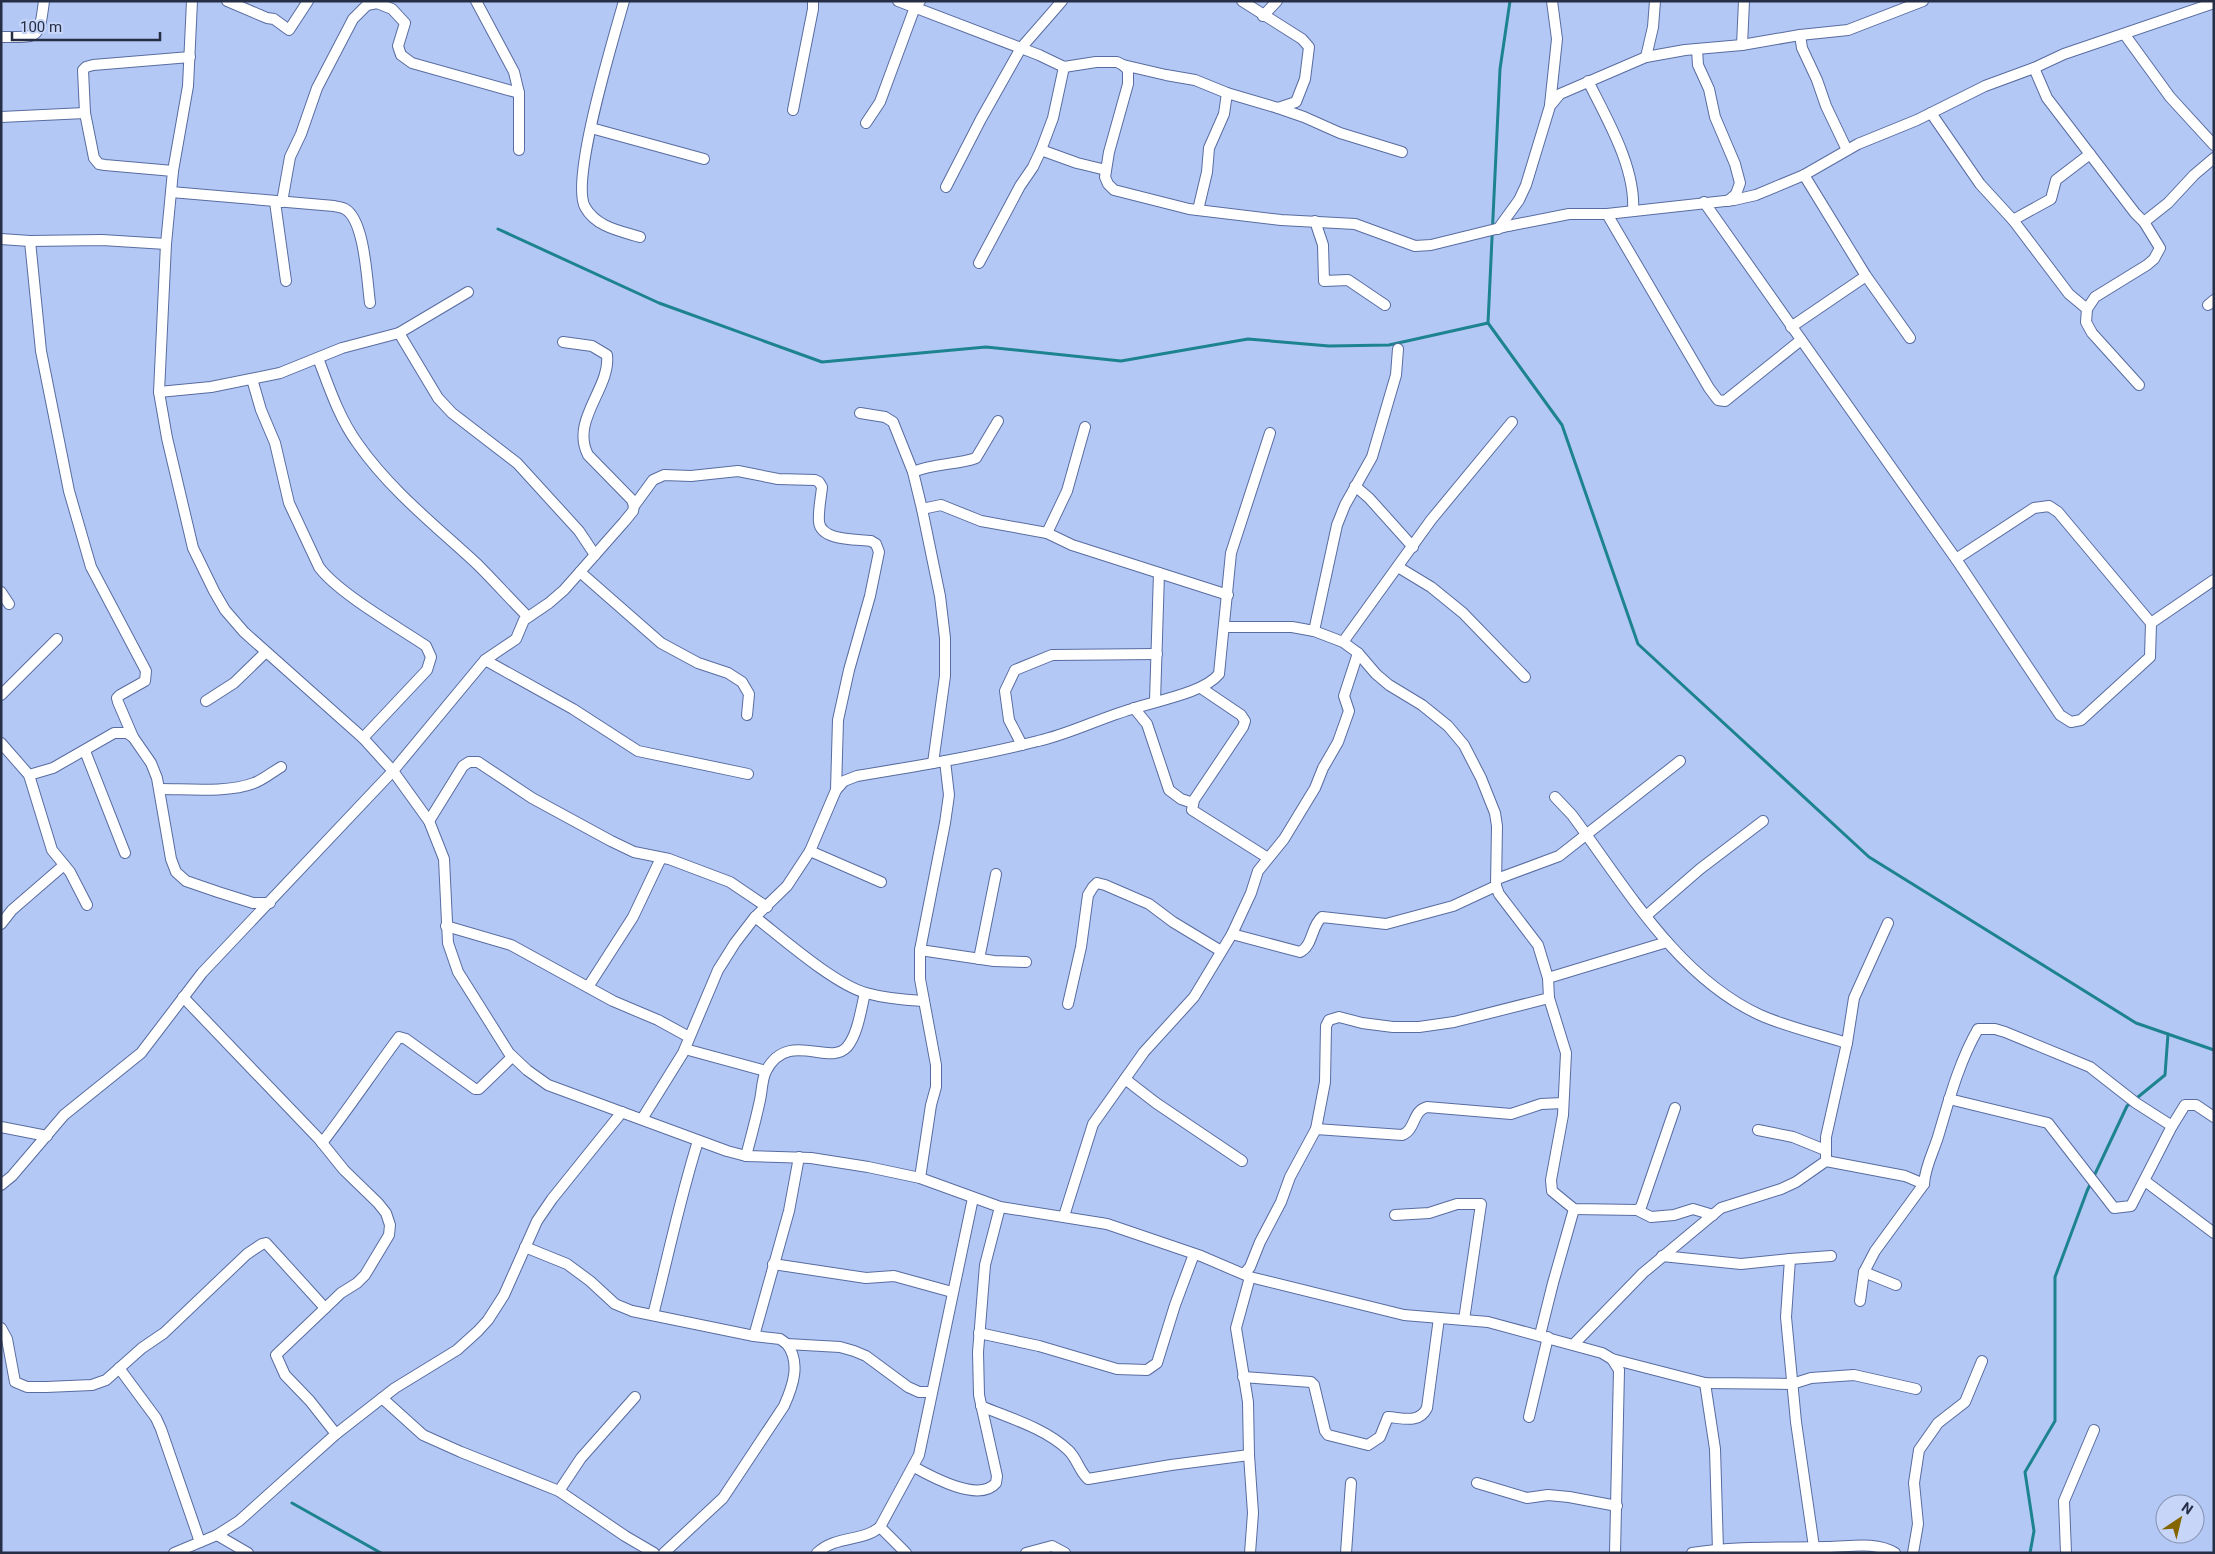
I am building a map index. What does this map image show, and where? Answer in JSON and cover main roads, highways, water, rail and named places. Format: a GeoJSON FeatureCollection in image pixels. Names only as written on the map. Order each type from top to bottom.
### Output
{"type":"FeatureCollection","features":[{"type":"Feature","properties":{"kind":"waterway"},"geometry":{"type":"LineString","coordinates":[[1510,1],[1500,69],[1488,323],[1562,425],[1638,644],[1869,857],[2136,1023],[2214,1050]]}},
{"type":"Feature","properties":{"kind":"waterway"},"geometry":{"type":"LineString","coordinates":[[498,229],[659,303],[822,362],[986,347],[1121,361],[1248,339],[1329,346],[1389,345],[1488,323]]}},
{"type":"Feature","properties":{"kind":"waterway"},"geometry":{"type":"LineString","coordinates":[[2030,1553],[2034,1531],[2025,1472],[2055,1421],[2055,1277],[2087,1191],[2127,1106],[2165,1075],[2168,1034]]}},
{"type":"Feature","properties":{"kind":"waterway"},"geometry":{"type":"LineString","coordinates":[[292,1503],[381,1553]]}}]}
